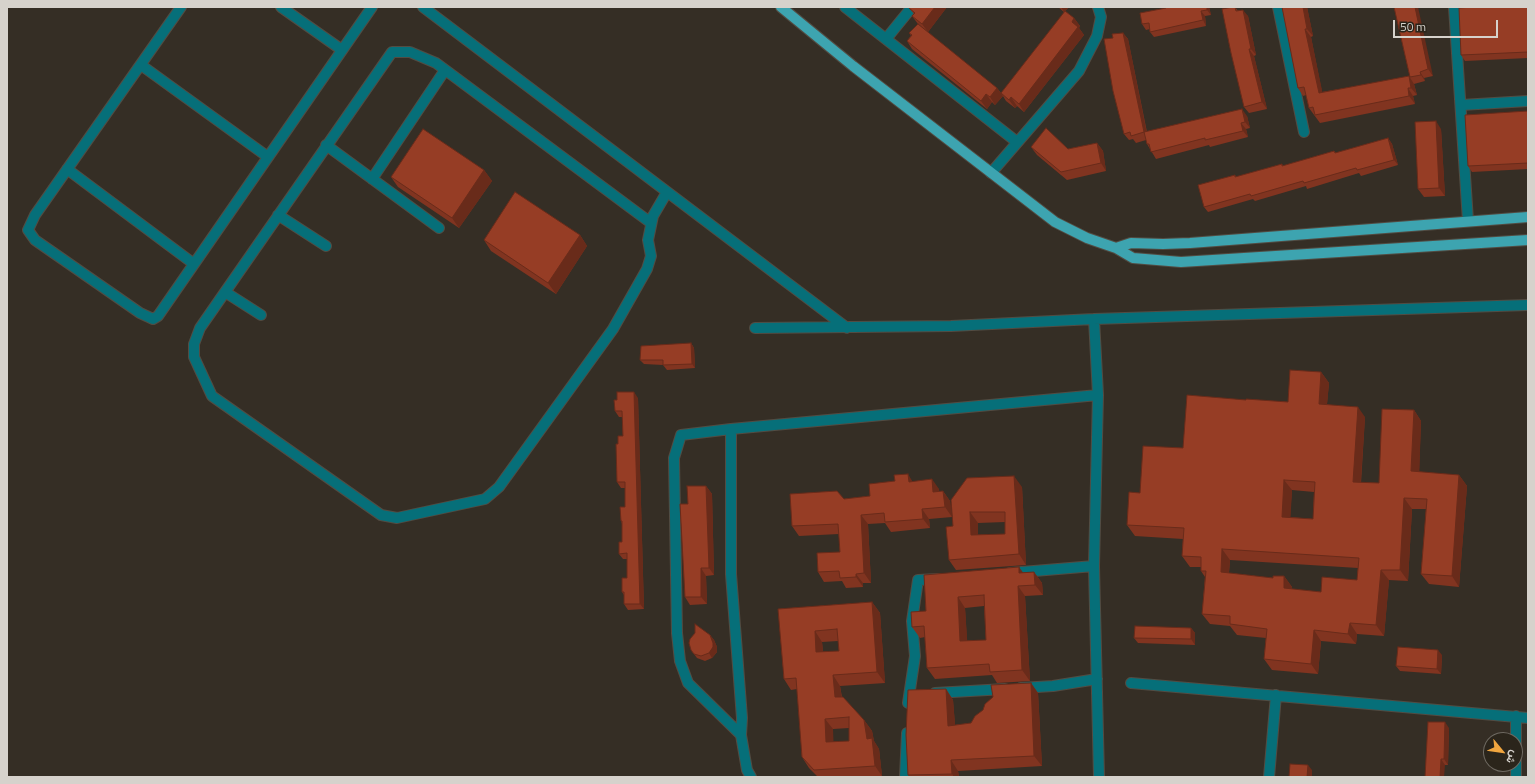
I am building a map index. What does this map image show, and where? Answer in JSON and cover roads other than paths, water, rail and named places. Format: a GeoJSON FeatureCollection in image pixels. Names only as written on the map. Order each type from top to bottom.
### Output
{"type":"FeatureCollection","features":[{"type":"Feature","properties":{"kind":"main road"},"geometry":{"type":"LineString","coordinates":[[780,7],[990,173],[1055,222],[1087,238],[1116,248],[1133,258],[1181,262],[1528,240]]}},
{"type":"Feature","properties":{"kind":"main road"},"geometry":{"type":"LineString","coordinates":[[1116,248],[1131,243],[1190,243],[1528,217]]}},
{"type":"Feature","properties":{"kind":"street"},"geometry":{"type":"LineString","coordinates":[[181,7],[67,169],[29,225],[28,230],[35,240],[140,313],[153,319],[158,316],[372,7]]}},
{"type":"Feature","properties":{"kind":"street"},"geometry":{"type":"LineString","coordinates":[[281,7],[342,50]]}},
{"type":"Feature","properties":{"kind":"street"},"geometry":{"type":"LineString","coordinates":[[423,7],[847,328]]}},
{"type":"Feature","properties":{"kind":"street"},"geometry":{"type":"LineString","coordinates":[[845,7],[1017,142]]}},
{"type":"Feature","properties":{"kind":"street"},"geometry":{"type":"LineString","coordinates":[[886,39],[912,7]]}},
{"type":"Feature","properties":{"kind":"street"},"geometry":{"type":"LineString","coordinates":[[990,173],[1079,72],[1097,36],[1101,16],[1098,7]]}},
{"type":"Feature","properties":{"kind":"street"},"geometry":{"type":"LineString","coordinates":[[1278,7],[1304,132]]}},
{"type":"Feature","properties":{"kind":"street"},"geometry":{"type":"LineString","coordinates":[[1454,7],[1468,221]]}},
{"type":"Feature","properties":{"kind":"street"},"geometry":{"type":"LineString","coordinates":[[651,223],[436,63],[410,52],[392,52],[200,328],[194,344],[194,357],[212,396],[381,515],[397,518],[485,500],[499,487],[613,329],[647,269],[650,256],[648,240],[651,223],[653,216],[667,192]]}},
{"type":"Feature","properties":{"kind":"street"},"geometry":{"type":"LineString","coordinates":[[141,64],[268,157]]}},
{"type":"Feature","properties":{"kind":"street"},"geometry":{"type":"LineString","coordinates":[[372,179],[446,70]]}},
{"type":"Feature","properties":{"kind":"street"},"geometry":{"type":"LineString","coordinates":[[1461,105],[1528,101]]}},
{"type":"Feature","properties":{"kind":"street"},"geometry":{"type":"LineString","coordinates":[[326,145],[439,228]]}},
{"type":"Feature","properties":{"kind":"street"},"geometry":{"type":"LineString","coordinates":[[67,169],[194,264]]}},
{"type":"Feature","properties":{"kind":"street"},"geometry":{"type":"LineString","coordinates":[[278,215],[326,246]]}},
{"type":"Feature","properties":{"kind":"street"},"geometry":{"type":"LineString","coordinates":[[225,292],[260,316]]}},
{"type":"Feature","properties":{"kind":"street"},"geometry":{"type":"LineString","coordinates":[[755,328],[951,326],[1094,319],[1528,305]]}},
{"type":"Feature","properties":{"kind":"street"},"geometry":{"type":"LineString","coordinates":[[1094,319],[1098,395],[1094,566],[1099,777]]}},
{"type":"Feature","properties":{"kind":"street"},"geometry":{"type":"LineString","coordinates":[[741,735],[688,684],[680,661],[677,633],[674,458],[681,435],[1098,395]]}},
{"type":"Feature","properties":{"kind":"street"},"geometry":{"type":"LineString","coordinates":[[731,430],[731,574],[742,718],[741,735],[747,770],[751,777]]}},
{"type":"Feature","properties":{"kind":"street"},"geometry":{"type":"LineString","coordinates":[[1002,574],[1094,566]]}},
{"type":"Feature","properties":{"kind":"street"},"geometry":{"type":"LineString","coordinates":[[908,710],[916,694],[912,621],[918,580],[948,578]]}},
{"type":"Feature","properties":{"kind":"street"},"geometry":{"type":"LineString","coordinates":[[916,694],[1053,686],[1097,679]]}},
{"type":"Feature","properties":{"kind":"street"},"geometry":{"type":"LineString","coordinates":[[1131,683],[1528,718]]}},
{"type":"Feature","properties":{"kind":"street"},"geometry":{"type":"LineString","coordinates":[[1269,777],[1276,696]]}},
{"type":"Feature","properties":{"kind":"street"},"geometry":{"type":"LineString","coordinates":[[1516,716],[1516,777]]}},
{"type":"Feature","properties":{"kind":"street"},"geometry":{"type":"LineString","coordinates":[[905,777],[907,724]]}}]}
